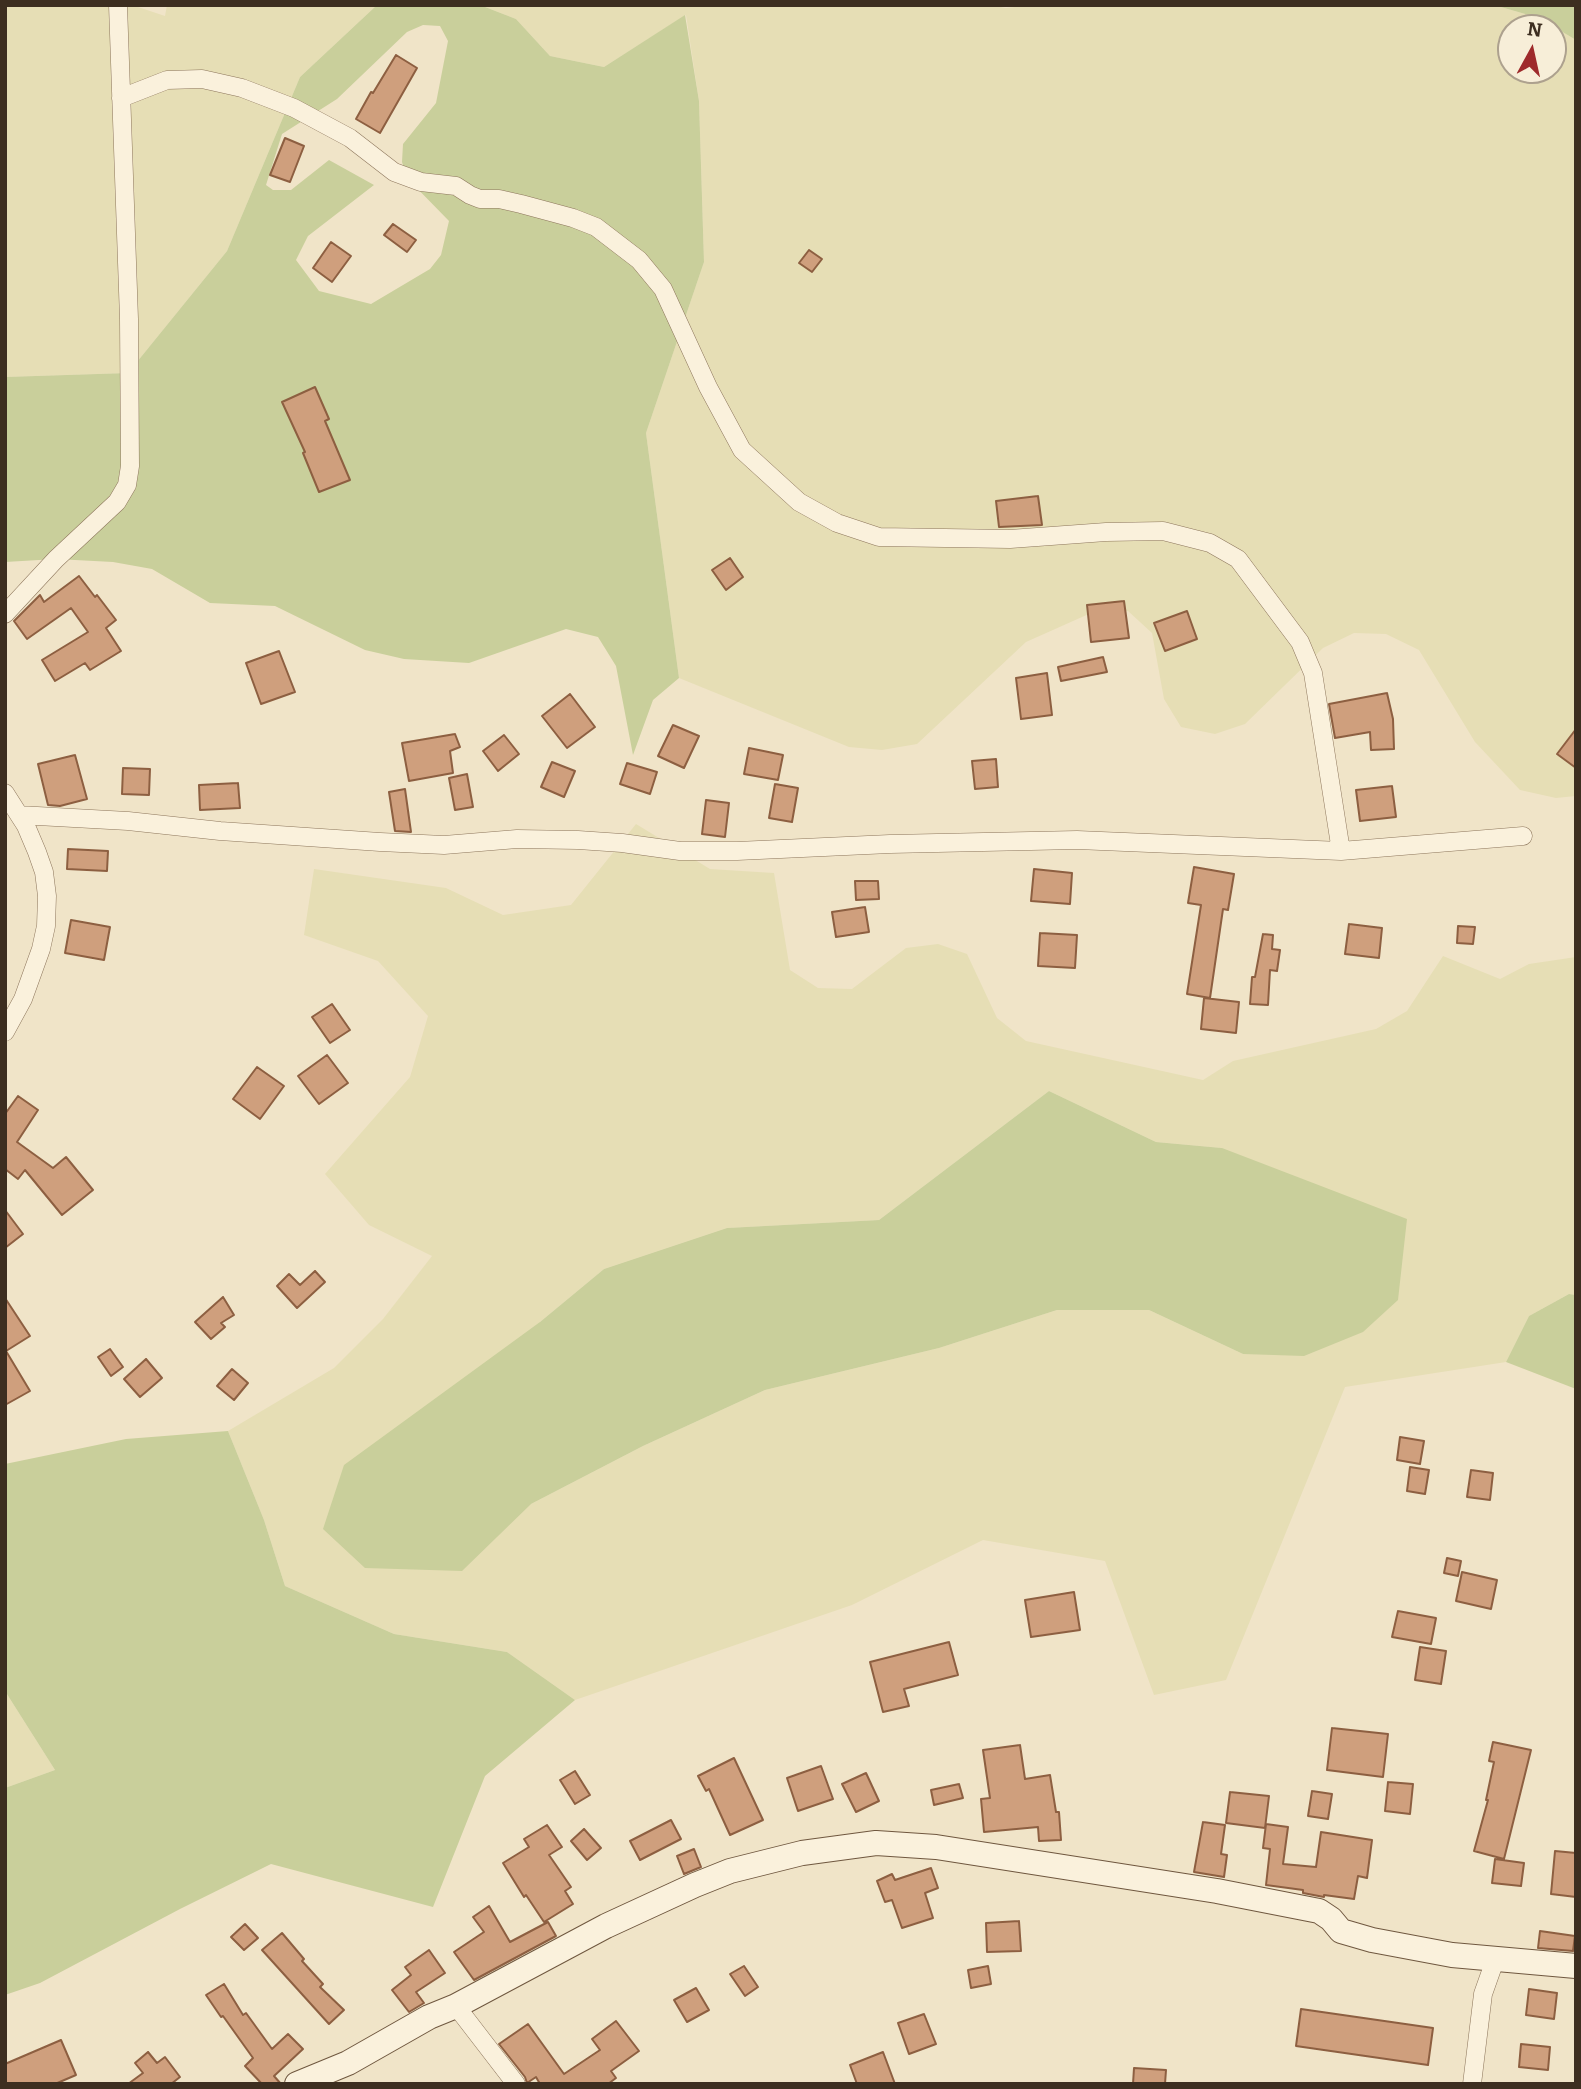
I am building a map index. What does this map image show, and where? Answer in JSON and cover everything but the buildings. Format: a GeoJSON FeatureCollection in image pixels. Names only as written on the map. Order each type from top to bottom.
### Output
{"type":"FeatureCollection","features":[{"type":"Feature","properties":{"kind":"street"},"geometry":{"type":"LineString","coordinates":[[5,614],[56,559],[117,502],[127,485],[130,466],[129,319],[118,5]]}},
{"type":"Feature","properties":{"kind":"street"},"geometry":{"type":"LineString","coordinates":[[121,98],[167,80],[202,79],[242,88],[294,108],[350,138],[394,172],[421,182],[456,186],[480,199],[499,199],[521,204],[596,227],[639,260],[663,289],[708,387],[742,450],[799,502],[837,523],[878,537],[1010,539],[1163,531],[1210,543],[1238,559],[1300,642],[1313,673],[1341,852]]}},
{"type":"Feature","properties":{"kind":"street"},"geometry":{"type":"LineString","coordinates":[[5,793],[26,826],[44,872],[47,896],[46,926],[41,949],[23,999],[5,1032]]}},
{"type":"Feature","properties":{"kind":"street"},"geometry":{"type":"LineString","coordinates":[[19,815],[431,844],[517,839],[578,840],[680,851],[1077,840],[1341,852],[1523,836]]}},
{"type":"Feature","properties":{"kind":"street"},"geometry":{"type":"LineString","coordinates":[[297,2084],[348,2063],[606,1926],[676,1893],[718,1876],[802,1853],[876,1843],[936,1847],[1217,1891],[1319,1912],[1331,1919],[1341,1931],[1372,1940],[1452,1955],[1576,1966]]}},
{"type":"Feature","properties":{"kind":"street"},"geometry":{"type":"LineString","coordinates":[[1472,2084],[1483,1994],[1495,1960]]}},
{"type":"Feature","properties":{"kind":"street"},"geometry":{"type":"LineString","coordinates":[[456,2006],[516,2084]]}},
{"type":"Feature","properties":{"kind":"shaded area"},"geometry":{"type":"Polygon","coordinates":[[[5,5],[132,5],[165,16],[167,5],[377,5],[300,77],[227,251],[128,373],[5,377],[5,5]]]}},
{"type":"Feature","properties":{"kind":"shaded area"},"geometry":{"type":"Polygon","coordinates":[[[480,5],[988,5],[1006,8],[1032,5],[1494,5],[1525,14],[1497,14],[1497,84],[1567,84],[1567,35],[1576,40],[1576,796],[1556,798],[1520,790],[1475,742],[1419,650],[1386,634],[1354,633],[1323,648],[1245,724],[1215,734],[1181,727],[1164,699],[1152,633],[1128,611],[1091,613],[1026,642],[917,744],[882,750],[849,747],[679,678],[646,433],[704,262],[699,101],[686,15],[604,67],[550,56],[516,19],[480,5]]]}},
{"type":"Feature","properties":{"kind":"shaded area"},"geometry":{"type":"Polygon","coordinates":[[[636,824],[710,869],[774,873],[790,970],[818,988],[852,989],[906,948],[938,944],[967,954],[997,1018],[1026,1041],[1203,1080],[1233,1061],[1376,1029],[1407,1011],[1443,956],[1500,979],[1529,964],[1576,957],[1576,1295],[1569,1294],[1529,1316],[1506,1362],[1345,1387],[1226,1680],[1154,1695],[1105,1561],[983,1540],[852,1605],[575,1700],[507,1652],[394,1634],[285,1586],[264,1520],[228,1431],[334,1368],[383,1319],[432,1256],[369,1225],[325,1174],[410,1077],[428,1016],[378,961],[304,935],[314,869],[446,888],[503,915],[571,905],[636,824]],[[1049,1091],[879,1220],[727,1228],[604,1269],[540,1322],[531,1504],[643,1446],[765,1390],[939,1348],[1057,1310],[1149,1310],[1243,1354],[1222,1148],[1156,1142],[1049,1091]]]}},
{"type":"Feature","properties":{"kind":"shaded area"},"geometry":{"type":"Polygon","coordinates":[[[5,1691],[55,1770],[5,1788],[5,1691]]]}},
{"type":"Feature","properties":{"kind":"green space"},"geometry":{"type":"Polygon","coordinates":[[[377,5],[480,5],[516,19],[550,56],[604,67],[685,15],[699,101],[704,262],[646,433],[679,678],[653,700],[633,755],[616,666],[598,637],[566,629],[469,663],[404,659],[365,650],[275,606],[210,603],[152,569],[113,562],[56,559],[5,562],[5,377],[128,373],[227,251],[300,77],[377,5]],[[423,25],[407,32],[337,99],[282,134],[266,185],[273,190],[291,190],[329,160],[374,185],[308,236],[296,260],[319,291],[371,304],[430,269],[441,255],[449,221],[407,178],[402,162],[403,144],[436,103],[448,41],[440,26],[423,25]]]}},
{"type":"Feature","properties":{"kind":"green space"},"geometry":{"type":"Polygon","coordinates":[[[1494,5],[1576,5],[1576,40],[1567,35],[1567,14],[1525,14],[1494,5]]]}},
{"type":"Feature","properties":{"kind":"green space"},"geometry":{"type":"Polygon","coordinates":[[[1049,1091],[1156,1142],[1222,1148],[1407,1219],[1398,1300],[1363,1332],[1304,1356],[1243,1354],[1149,1310],[1057,1310],[939,1348],[765,1390],[643,1446],[531,1504],[462,1571],[365,1568],[323,1529],[344,1465],[540,1322],[604,1269],[727,1228],[879,1220],[1049,1091]]]}},
{"type":"Feature","properties":{"kind":"green space"},"geometry":{"type":"Polygon","coordinates":[[[1569,1294],[1576,1295],[1576,1389],[1506,1362],[1529,1316],[1569,1294]]]}},
{"type":"Feature","properties":{"kind":"green space"},"geometry":{"type":"Polygon","coordinates":[[[228,1431],[264,1520],[285,1586],[394,1634],[507,1652],[575,1700],[485,1776],[433,1907],[271,1864],[40,1983],[5,1995],[5,1788],[55,1770],[5,1691],[5,1464],[126,1439],[228,1431]]]}}]}
